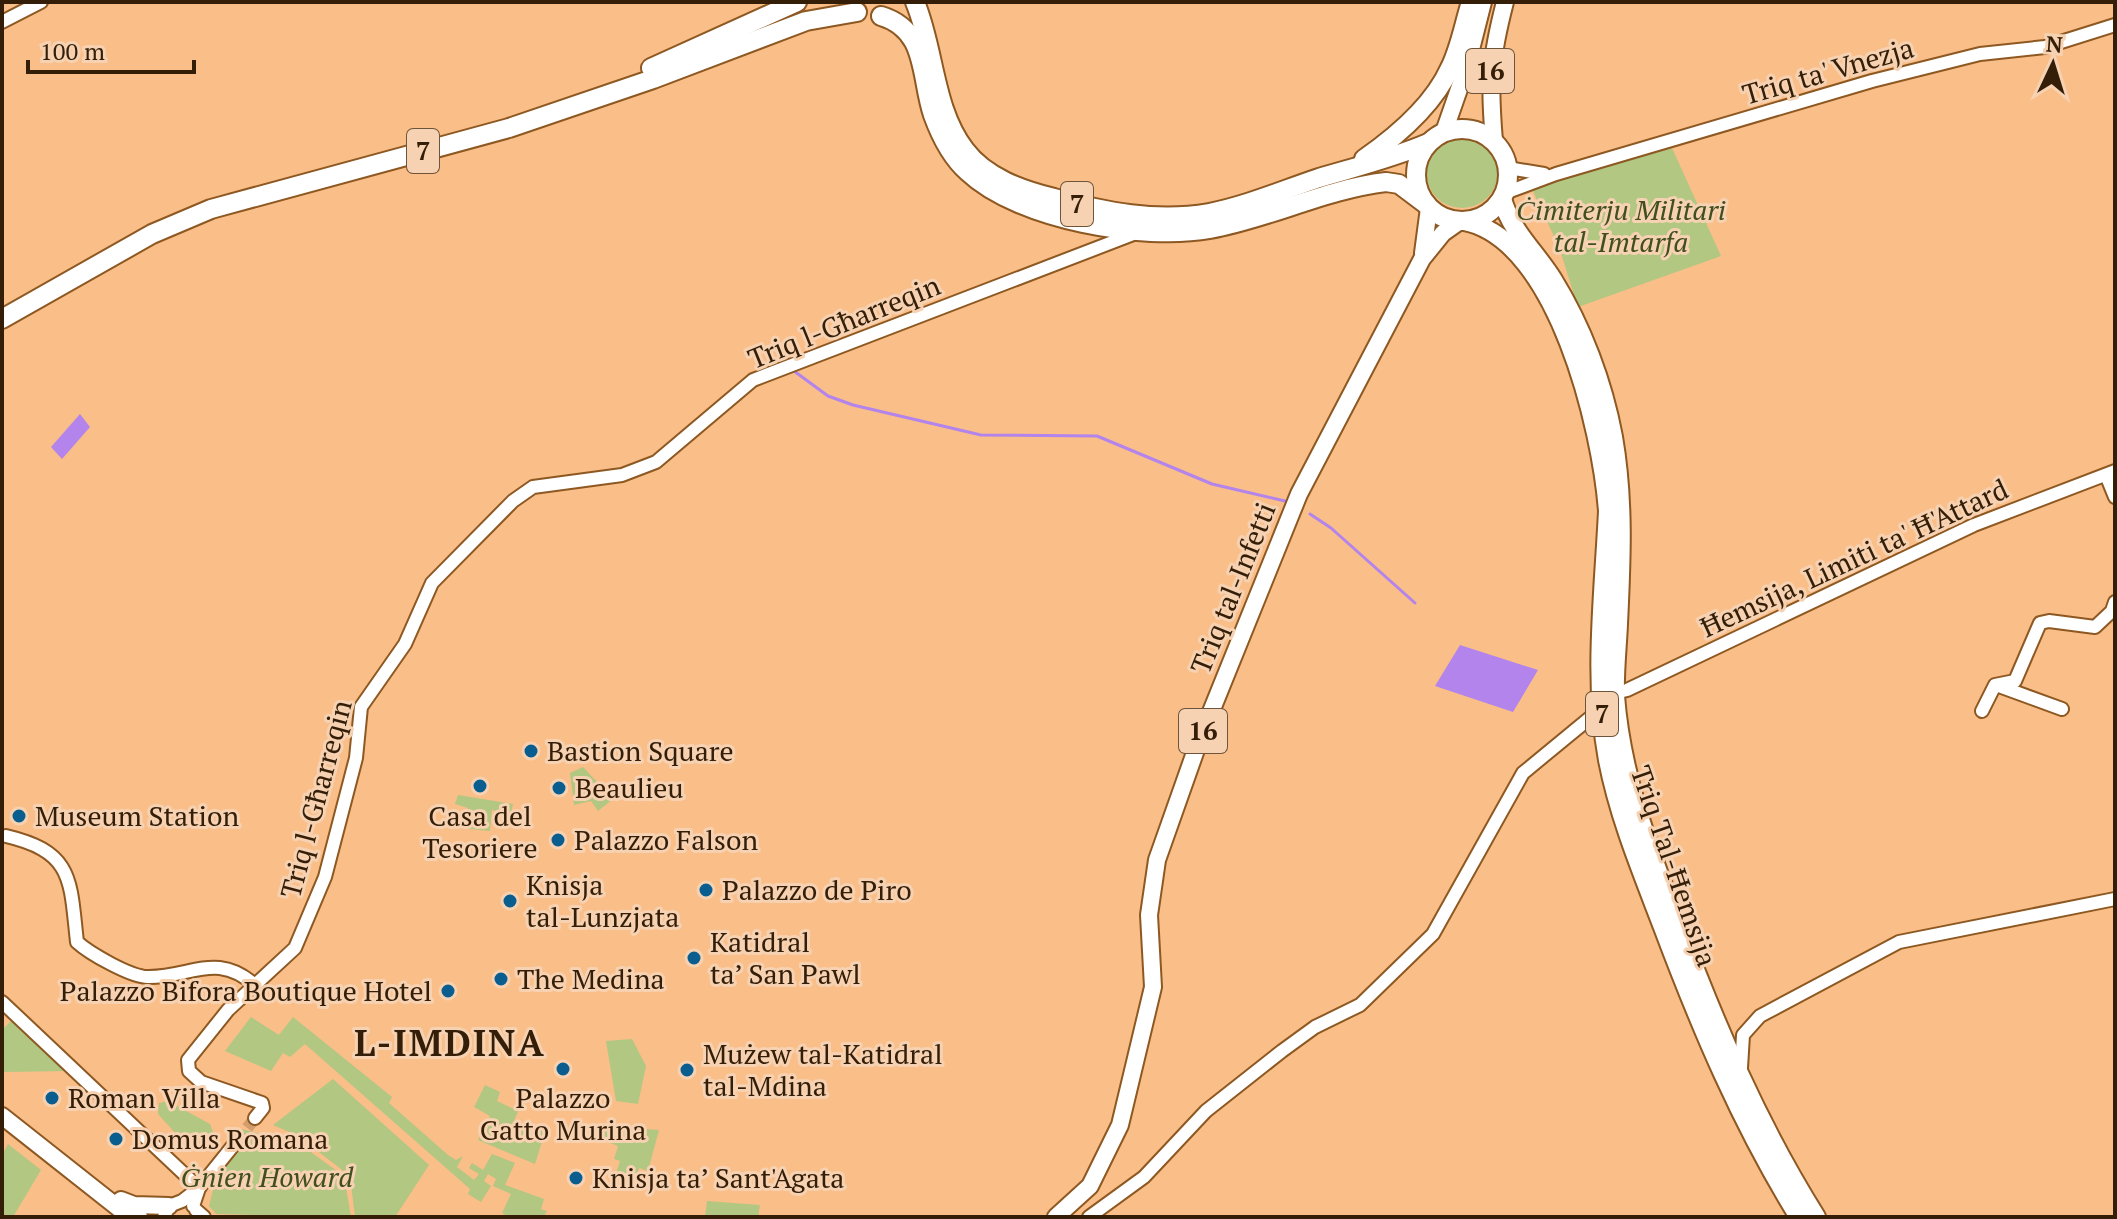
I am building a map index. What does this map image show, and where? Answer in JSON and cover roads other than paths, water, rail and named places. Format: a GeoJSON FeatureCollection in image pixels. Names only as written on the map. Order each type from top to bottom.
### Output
{"type":"FeatureCollection","features":[{"type":"Feature","properties":{"kind":"highway","name":"7"},"geometry":{"type":"LineString","coordinates":[[2,307],[150,224],[207,200],[501,118],[650,69],[797,2]]}},
{"type":"Feature","properties":{"kind":"highway"},"geometry":{"type":"LineString","coordinates":[[881,16],[903,2]]}},
{"type":"Feature","properties":{"kind":"highway","name":"7"},"geometry":{"type":"LineString","coordinates":[[915,2],[930,41],[941,98],[955,135],[967,153],[989,172],[1021,190],[1107,213],[1156,217],[1210,213],[1470,129],[1494,141]]}},
{"type":"Feature","properties":{"kind":"highway"},"geometry":{"type":"LineString","coordinates":[[1353,168],[1393,139],[1422,110],[1450,70],[1471,2]]}},
{"type":"Feature","properties":{"kind":"highway","name":"7"},"geometry":{"type":"LineString","coordinates":[[2,319],[152,234],[211,209],[509,128],[851,7],[894,20],[910,32],[920,52],[937,127],[952,156],[967,172],[1014,201],[1087,222],[1142,231],[1181,232],[1231,225],[1386,182],[1399,184],[1428,206],[1462,221]]}},
{"type":"Feature","properties":{"kind":"highway"},"geometry":{"type":"LineString","coordinates":[[1428,206],[1416,180],[1416,167],[1436,138]]}},
{"type":"Feature","properties":{"kind":"highway"},"geometry":{"type":"LineString","coordinates":[[1494,141],[1508,168]]}},
{"type":"Feature","properties":{"kind":"highway","name":"7"},"geometry":{"type":"LineString","coordinates":[[1504,196],[1508,168]]}},
{"type":"Feature","properties":{"kind":"highway"},"geometry":{"type":"LineString","coordinates":[[1462,221],[1486,215],[1504,196]]}},
{"type":"Feature","properties":{"kind":"highway","name":"Triq Tal-Ħemsija"},"geometry":{"type":"LineString","coordinates":[[1504,196],[1515,233],[1551,277],[1588,351],[1613,436],[1622,532],[1615,693],[1623,755],[1634,800],[1710,1011],[1742,1079],[1816,1217]]}},
{"type":"Feature","properties":{"kind":"highway","name":"Triq Tal-Ħemsija"},"geometry":{"type":"LineString","coordinates":[[1462,221],[1486,226],[1510,246],[1556,314],[1580,369],[1599,439],[1608,511],[1602,708],[1608,759],[1620,808],[1718,1066],[1768,1167],[1799,1217]]}},
{"type":"Feature","properties":{"kind":"main road","name":"16"},"geometry":{"type":"LineString","coordinates":[[1436,138],[1466,69],[1483,2]]}},
{"type":"Feature","properties":{"kind":"main road","name":"16"},"geometry":{"type":"LineString","coordinates":[[1494,141],[1489,106],[1491,59],[1505,2]]}},
{"type":"Feature","properties":{"kind":"main road","name":"Triq tal-Infetti"},"geometry":{"type":"LineString","coordinates":[[1422,259],[1428,206]]}},
{"type":"Feature","properties":{"kind":"main road","name":"Triq tal-Infetti"},"geometry":{"type":"LineString","coordinates":[[1056,1217],[1090,1186],[1120,1125],[1153,987],[1149,915],[1157,860],[1198,744],[1299,494],[1422,259],[1443,233],[1462,221]]}},
{"type":"Feature","properties":{"kind":"main road"},"geometry":{"type":"LineString","coordinates":[[2,1116],[121,1210],[139,1217]]}},
{"type":"Feature","properties":{"kind":"main road"},"geometry":{"type":"LineString","coordinates":[[101,1192],[134,1205],[187,1211]]}},
{"type":"Feature","properties":{"kind":"street"},"geometry":{"type":"LineString","coordinates":[[2,22],[41,2]]}},
{"type":"Feature","properties":{"kind":"street","name":"Triq ta' Vnezja"},"geometry":{"type":"LineString","coordinates":[[1504,196],[1556,174],[1872,81],[1980,54],[2045,47],[2115,25]]}},
{"type":"Feature","properties":{"kind":"street","name":"Triq ta' Vnezja"},"geometry":{"type":"LineString","coordinates":[[1508,168],[1530,174],[1556,174]]}},
{"type":"Feature","properties":{"kind":"street"},"geometry":{"type":"LineString","coordinates":[[1085,253],[1094,234],[1087,222]]}},
{"type":"Feature","properties":{"kind":"street","name":"Triq l-Għarreqin"},"geometry":{"type":"LineString","coordinates":[[255,1118],[263,1108],[262,1103],[201,1082],[187,1066],[199,1042],[295,948],[320,894],[353,771],[359,716],[365,698],[405,644],[422,601],[438,575],[513,501],[533,487],[622,475],[656,462],[753,380],[1142,231]]}},
{"type":"Feature","properties":{"kind":"street"},"geometry":{"type":"LineString","coordinates":[[2111,473],[2115,497]]}},
{"type":"Feature","properties":{"kind":"street","name":"Ħemsija, Limiti ta' Ħ'Attard"},"geometry":{"type":"LineString","coordinates":[[1615,693],[1974,525],[2111,473]]}},
{"type":"Feature","properties":{"kind":"street"},"geometry":{"type":"LineString","coordinates":[[1995,685],[2015,681],[2040,623],[2049,621],[2095,627],[2112,611],[2115,602]]}},
{"type":"Feature","properties":{"kind":"street"},"geometry":{"type":"LineString","coordinates":[[1995,685],[2062,709]]}},
{"type":"Feature","properties":{"kind":"street"},"geometry":{"type":"LineString","coordinates":[[1982,711],[1995,685]]}},
{"type":"Feature","properties":{"kind":"street"},"geometry":{"type":"LineString","coordinates":[[1089,1217],[1144,1177],[1206,1111],[1282,1051],[1315,1027],[1360,1005],[1433,934],[1523,773],[1602,708]]}},
{"type":"Feature","properties":{"kind":"street"},"geometry":{"type":"LineString","coordinates":[[3,833],[40,844],[70,877],[77,942],[88,952],[147,978],[211,965],[243,975],[256,986]]}},
{"type":"Feature","properties":{"kind":"street"},"geometry":{"type":"LineString","coordinates":[[1742,1079],[1743,1035],[1760,1016],[1899,942],[2115,899]]}},
{"type":"Feature","properties":{"kind":"street"},"geometry":{"type":"LineString","coordinates":[[2,1002],[199,1188]]}},
{"type":"Feature","properties":{"kind":"street"},"geometry":{"type":"LineString","coordinates":[[187,1211],[199,1188],[236,1142]]}},
{"type":"Feature","properties":{"kind":"waterway"},"geometry":{"type":"LineString","coordinates":[[794,371],[828,396],[853,405],[981,435],[1097,436],[1212,484],[1285,501]]}},
{"type":"Feature","properties":{"kind":"waterway"},"geometry":{"type":"LineString","coordinates":[[1310,514],[1331,528],[1415,603]]}},
{"type":"Feature","properties":{"kind":"tunnel"},"geometry":{"type":"LineString","coordinates":[[236,1142],[255,1118]]}},
{"type":"Feature","properties":{"kind":"place","name":"Bastion Square"},"geometry":{"type":"Point","coordinates":[531,751]}},
{"type":"Feature","properties":{"kind":"place","name":"Casa del Tesoriere"},"geometry":{"type":"Point","coordinates":[480,786]}},
{"type":"Feature","properties":{"kind":"place","name":"Beaulieu"},"geometry":{"type":"Point","coordinates":[559,788]}},
{"type":"Feature","properties":{"kind":"place","name":"Museum Station"},"geometry":{"type":"Point","coordinates":[19,816]}},
{"type":"Feature","properties":{"kind":"place","name":"Palazzo Falson"},"geometry":{"type":"Point","coordinates":[558,840]}},
{"type":"Feature","properties":{"kind":"place","name":"Palazzo de Piro"},"geometry":{"type":"Point","coordinates":[706,890]}},
{"type":"Feature","properties":{"kind":"place","name":"Knisja tal-Lunzjata"},"geometry":{"type":"Point","coordinates":[510,901]}},
{"type":"Feature","properties":{"kind":"place","name":"Katidral ta’ San Pawl"},"geometry":{"type":"Point","coordinates":[694,958]}},
{"type":"Feature","properties":{"kind":"place","name":"The Medina"},"geometry":{"type":"Point","coordinates":[501,979]}},
{"type":"Feature","properties":{"kind":"place","name":"Palazzo Bifora Boutique Hotel"},"geometry":{"type":"Point","coordinates":[448,991]}},
{"type":"Feature","properties":{"kind":"place","name":"Palazzo Gatto Murina"},"geometry":{"type":"Point","coordinates":[563,1069]}},
{"type":"Feature","properties":{"kind":"place","name":"Mużew tal-Katidral tal-Mdina"},"geometry":{"type":"Point","coordinates":[687,1070]}},
{"type":"Feature","properties":{"kind":"place","name":"Roman Villa"},"geometry":{"type":"Point","coordinates":[52,1098]}},
{"type":"Feature","properties":{"kind":"place","name":"Domus Romana"},"geometry":{"type":"Point","coordinates":[116,1139]}},
{"type":"Feature","properties":{"kind":"place","name":"Knisja ta’ Sant'Agata"},"geometry":{"type":"Point","coordinates":[576,1178]}},
{"type":"Feature","properties":{"kind":"district","name":"L-IMDINA"},"geometry":{"type":"Point","coordinates":[450,1043]}},
{"type":"Feature","properties":{"kind":"park label","name":"Ċimiterju Militari tal-Imtarfa"},"geometry":{"type":"Point","coordinates":[1621,226]}},
{"type":"Feature","properties":{"kind":"park label","name":"Ġnien Howard"},"geometry":{"type":"Point","coordinates":[267,1177]}}]}
